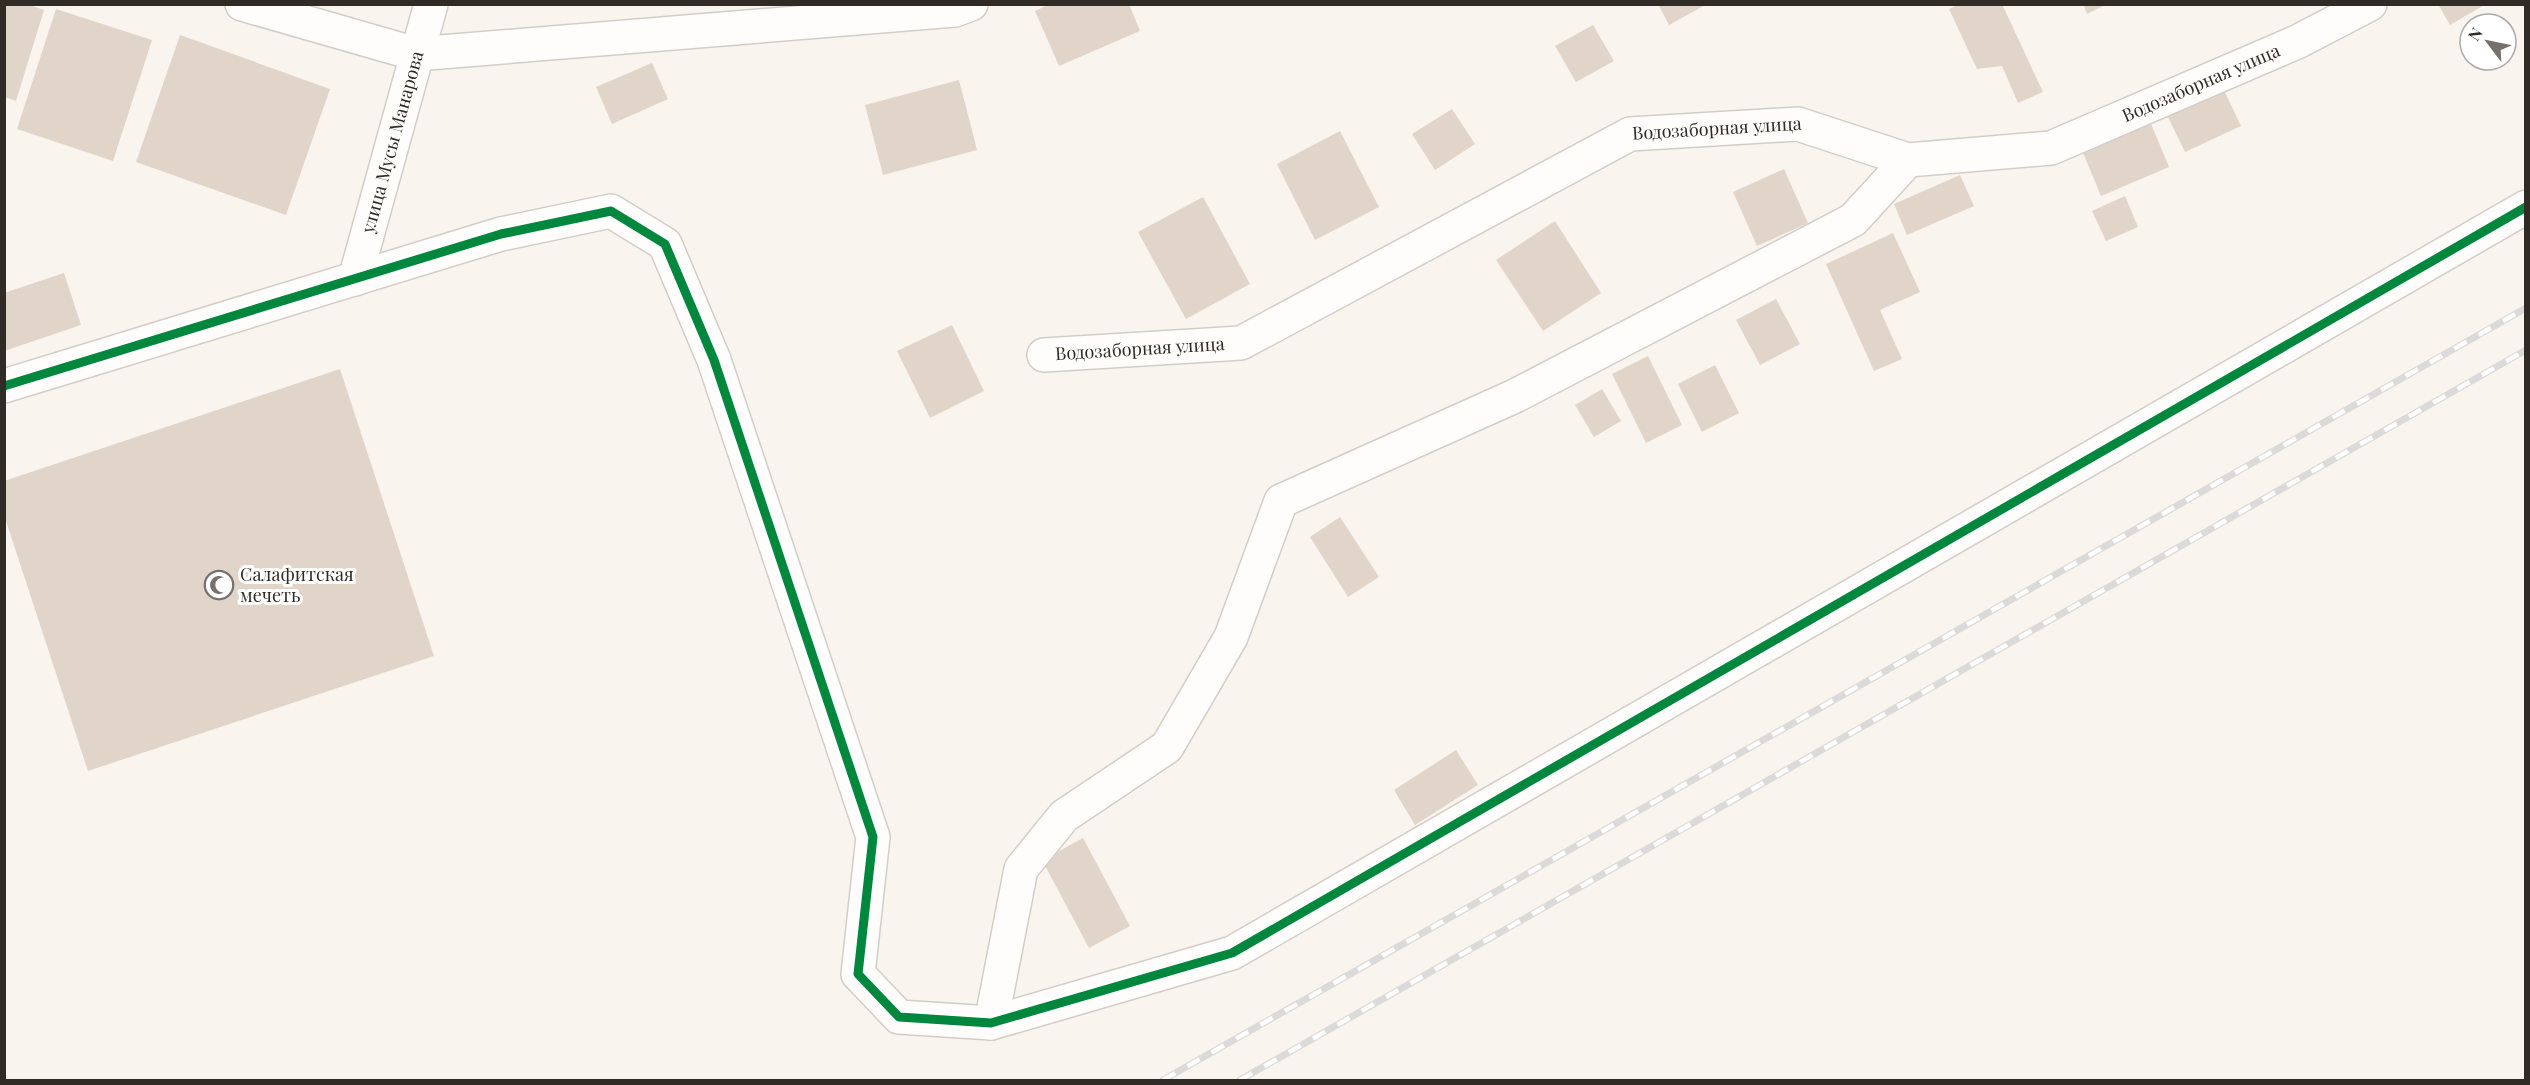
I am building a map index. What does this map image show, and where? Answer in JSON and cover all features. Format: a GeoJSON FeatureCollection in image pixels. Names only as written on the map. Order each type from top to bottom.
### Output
{"type":"FeatureCollection","features":[{"type":"Feature","properties":{"kind":"street"},"geometry":{"type":"LineString","coordinates":[[242,4],[416,54],[961,6]]}},
{"type":"Feature","properties":{"kind":"street","name":"улица Мусы Манарова"},"geometry":{"type":"LineString","coordinates":[[355,279],[431,4]]}},
{"type":"Feature","properties":{"kind":"street","name":"Водозаборная улица"},"geometry":{"type":"LineString","coordinates":[[1044,355],[1241,343],[1630,134],[1798,124],[1908,160],[2051,148],[2297,42],[2370,4]]}},
{"type":"Feature","properties":{"kind":"street"},"geometry":{"type":"LineString","coordinates":[[991,1023],[1021,869],[1064,816],[1167,747],[1231,637],[1281,501],[1515,396],[1853,220],[1908,160]]}},
{"type":"Feature","properties":{"kind":"street"},"geometry":{"type":"LineString","coordinates":[[4,386],[501,234],[611,211],[665,244],[714,360],[873,837],[858,974],[899,1017],[991,1023],[1232,953],[2526,207]]}},
{"type":"Feature","properties":{"kind":"building"},"geometry":{"type":"Polygon","coordinates":[[[4,4],[27,4],[44,10],[16,101],[4,97],[4,4]]]}},
{"type":"Feature","properties":{"kind":"building"},"geometry":{"type":"Polygon","coordinates":[[[1050,4],[1129,4],[1140,31],[1059,66],[1035,11],[1050,4]]]}},
{"type":"Feature","properties":{"kind":"building"},"geometry":{"type":"Polygon","coordinates":[[[1658,4],[1707,4],[1669,25],[1658,4]]]}},
{"type":"Feature","properties":{"kind":"building"},"geometry":{"type":"Polygon","coordinates":[[[1960,4],[2002,4],[2043,92],[2018,103],[2002,66],[1977,69],[1949,9],[1960,4]]]}},
{"type":"Feature","properties":{"kind":"building"},"geometry":{"type":"Polygon","coordinates":[[[2083,4],[2107,4],[2087,14],[2083,4]]]}},
{"type":"Feature","properties":{"kind":"building"},"geometry":{"type":"Polygon","coordinates":[[[2438,4],[2486,4],[2472,12],[2458,12],[2458,20],[2450,25],[2438,4]]]}},
{"type":"Feature","properties":{"kind":"building"},"geometry":{"type":"Polygon","coordinates":[[[56,9],[152,40],[113,161],[17,129],[56,9]]]}},
{"type":"Feature","properties":{"kind":"building"},"geometry":{"type":"Polygon","coordinates":[[[1593,25],[1614,61],[1576,82],[1555,46],[1593,25]]]}},
{"type":"Feature","properties":{"kind":"building"},"geometry":{"type":"Polygon","coordinates":[[[180,35],[330,89],[286,215],[136,162],[180,35]]]}},
{"type":"Feature","properties":{"kind":"building"},"geometry":{"type":"Polygon","coordinates":[[[652,63],[668,99],[612,124],[596,87],[652,63]]]}},
{"type":"Feature","properties":{"kind":"building"},"geometry":{"type":"Polygon","coordinates":[[[959,80],[977,150],[883,175],[865,105],[959,80]]]}},
{"type":"Feature","properties":{"kind":"building"},"geometry":{"type":"Polygon","coordinates":[[[2222,86],[2241,126],[2185,152],[2166,113],[2222,86]]]}},
{"type":"Feature","properties":{"kind":"building"},"geometry":{"type":"Polygon","coordinates":[[[1452,109],[1475,144],[1435,170],[1412,134],[1452,109]]]}},
{"type":"Feature","properties":{"kind":"building"},"geometry":{"type":"Polygon","coordinates":[[[2149,119],[2169,167],[2101,196],[2081,148],[2149,119]]]}},
{"type":"Feature","properties":{"kind":"building"},"geometry":{"type":"Polygon","coordinates":[[[1340,131],[1379,207],[1315,240],[1277,164],[1340,131]]]}},
{"type":"Feature","properties":{"kind":"building"},"geometry":{"type":"Polygon","coordinates":[[[1784,169],[1808,223],[1757,246],[1733,192],[1784,169]]]}},
{"type":"Feature","properties":{"kind":"building"},"geometry":{"type":"Polygon","coordinates":[[[1960,175],[1974,206],[1907,235],[1894,204],[1960,175]]]}},
{"type":"Feature","properties":{"kind":"building"},"geometry":{"type":"Polygon","coordinates":[[[2125,196],[2138,227],[2106,241],[2092,211],[2125,196]]]}},
{"type":"Feature","properties":{"kind":"building"},"geometry":{"type":"Polygon","coordinates":[[[1203,197],[1250,284],[1186,319],[1138,232],[1203,197]]]}},
{"type":"Feature","properties":{"kind":"building"},"geometry":{"type":"Polygon","coordinates":[[[1555,221],[1601,293],[1543,331],[1496,260],[1555,221]]]}},
{"type":"Feature","properties":{"kind":"building"},"geometry":{"type":"Polygon","coordinates":[[[1893,233],[1920,292],[1880,310],[1902,359],[1874,371],[1826,264],[1893,233]]]}},
{"type":"Feature","properties":{"kind":"building"},"geometry":{"type":"Polygon","coordinates":[[[64,273],[81,325],[4,351],[4,293],[64,273]]]}},
{"type":"Feature","properties":{"kind":"building"},"geometry":{"type":"Polygon","coordinates":[[[1776,299],[1800,344],[1760,365],[1736,320],[1776,299]]]}},
{"type":"Feature","properties":{"kind":"building"},"geometry":{"type":"Polygon","coordinates":[[[952,325],[984,391],[930,418],[897,351],[952,325]]]}},
{"type":"Feature","properties":{"kind":"building"},"geometry":{"type":"Polygon","coordinates":[[[1648,356],[1682,425],[1646,443],[1612,374],[1648,356]]]}},
{"type":"Feature","properties":{"kind":"building"},"geometry":{"type":"Polygon","coordinates":[[[1715,365],[1739,413],[1702,432],[1678,384],[1715,365]]]}},
{"type":"Feature","properties":{"kind":"building","name":"Салафитская мечеть"},"geometry":{"type":"Polygon","coordinates":[[[340,369],[434,656],[88,771],[4,515],[4,481],[340,369]]]}},
{"type":"Feature","properties":{"kind":"building"},"geometry":{"type":"Polygon","coordinates":[[[1602,389],[1621,421],[1594,437],[1575,405],[1602,389]]]}},
{"type":"Feature","properties":{"kind":"building"},"geometry":{"type":"Polygon","coordinates":[[[1340,517],[1379,577],[1348,597],[1310,537],[1340,517]]]}},
{"type":"Feature","properties":{"kind":"building"},"geometry":{"type":"Polygon","coordinates":[[[1456,750],[1478,785],[1415,825],[1394,790],[1456,750]]]}},
{"type":"Feature","properties":{"kind":"building"},"geometry":{"type":"Polygon","coordinates":[[[1083,838],[1130,926],[1089,948],[1042,860],[1083,838]]]}},
{"type":"Feature","properties":{"kind":"railway"},"geometry":{"type":"LineString","coordinates":[[1163,1080],[2526,308]]}},
{"type":"Feature","properties":{"kind":"railway"},"geometry":{"type":"LineString","coordinates":[[1240,1080],[2526,350]]}},
{"type":"Feature","properties":{"kind":"cycle path"},"geometry":{"type":"LineString","coordinates":[[4,386],[501,234],[611,211],[665,244],[714,360],[873,837],[858,974],[899,1017],[991,1023],[1232,953],[2526,207]]}},
{"type":"Feature","properties":{"kind":"place","name":"Салафитская мечеть"},"geometry":{"type":"Point","coordinates":[219,585]}}]}
